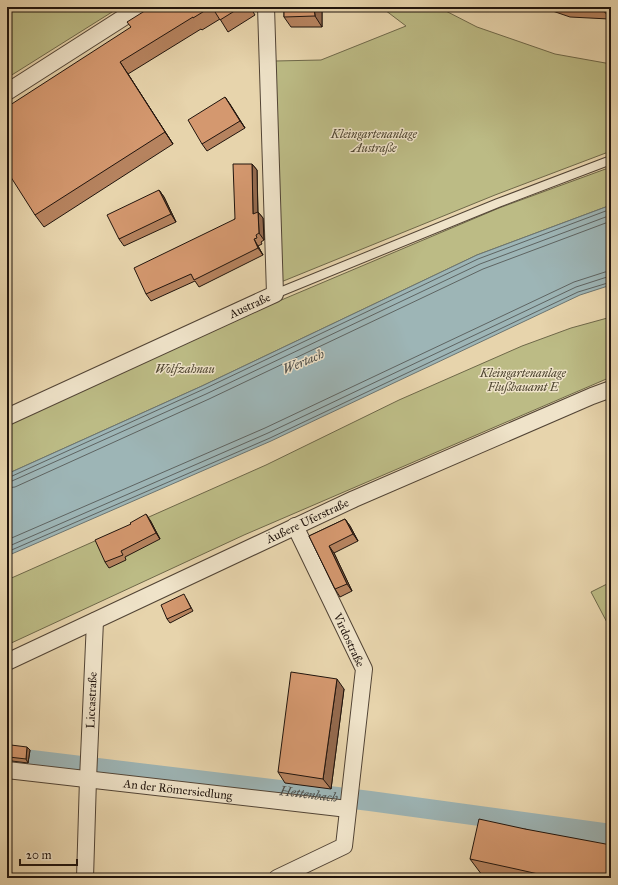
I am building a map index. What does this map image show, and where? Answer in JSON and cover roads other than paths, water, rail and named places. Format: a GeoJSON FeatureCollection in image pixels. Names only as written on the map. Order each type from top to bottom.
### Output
{"type":"FeatureCollection","features":[{"type":"Feature","properties":{"kind":"street"},"geometry":{"type":"LineString","coordinates":[[7,92],[140,7]]}},
{"type":"Feature","properties":{"kind":"street","name":"Austraße"},"geometry":{"type":"LineString","coordinates":[[7,417],[275,294],[266,7]]}},
{"type":"Feature","properties":{"kind":"street","name":"Äußere Uferstraße"},"geometry":{"type":"LineString","coordinates":[[7,662],[361,496],[490,439],[611,389]]}},
{"type":"Feature","properties":{"kind":"street","name":"Virdostraße"},"geometry":{"type":"LineString","coordinates":[[277,878],[344,846],[364,669],[295,526]]}},
{"type":"Feature","properties":{"kind":"street","name":"Liccastraße"},"geometry":{"type":"LineString","coordinates":[[85,878],[95,621]]}},
{"type":"Feature","properties":{"kind":"street","name":"An der Römersiedlung"},"geometry":{"type":"LineString","coordinates":[[7,770],[348,809]]}},
{"type":"Feature","properties":{"kind":"lane"},"geometry":{"type":"LineString","coordinates":[[275,294],[498,203],[611,160]]}},
{"type":"Feature","properties":{"kind":"lane"},"geometry":{"type":"LineString","coordinates":[[295,526],[305,548],[304,556],[319,587]]}},
{"type":"Feature","properties":{"kind":"water","name":"Wertach"},"geometry":{"type":"Polygon","coordinates":[[[611,205],[611,285],[580,295],[271,441],[7,556],[7,474],[202,386],[477,255],[611,205]]]}},
{"type":"Feature","properties":{"kind":"waterway","name":"Hettenbach"},"geometry":{"type":"LineString","coordinates":[[7,757],[370,801],[611,834]]}},
{"type":"Feature","properties":{"kind":"park label","name":"Kleingartenanlage Austraße"},"geometry":{"type":"Point","coordinates":[374,141]}},
{"type":"Feature","properties":{"kind":"park label","name":"Wolfzahnau"},"geometry":{"type":"Point","coordinates":[185,369]}},
{"type":"Feature","properties":{"kind":"park label","name":"Kleingartenanlage Flußbauamt E"},"geometry":{"type":"Point","coordinates":[523,380]}}]}
